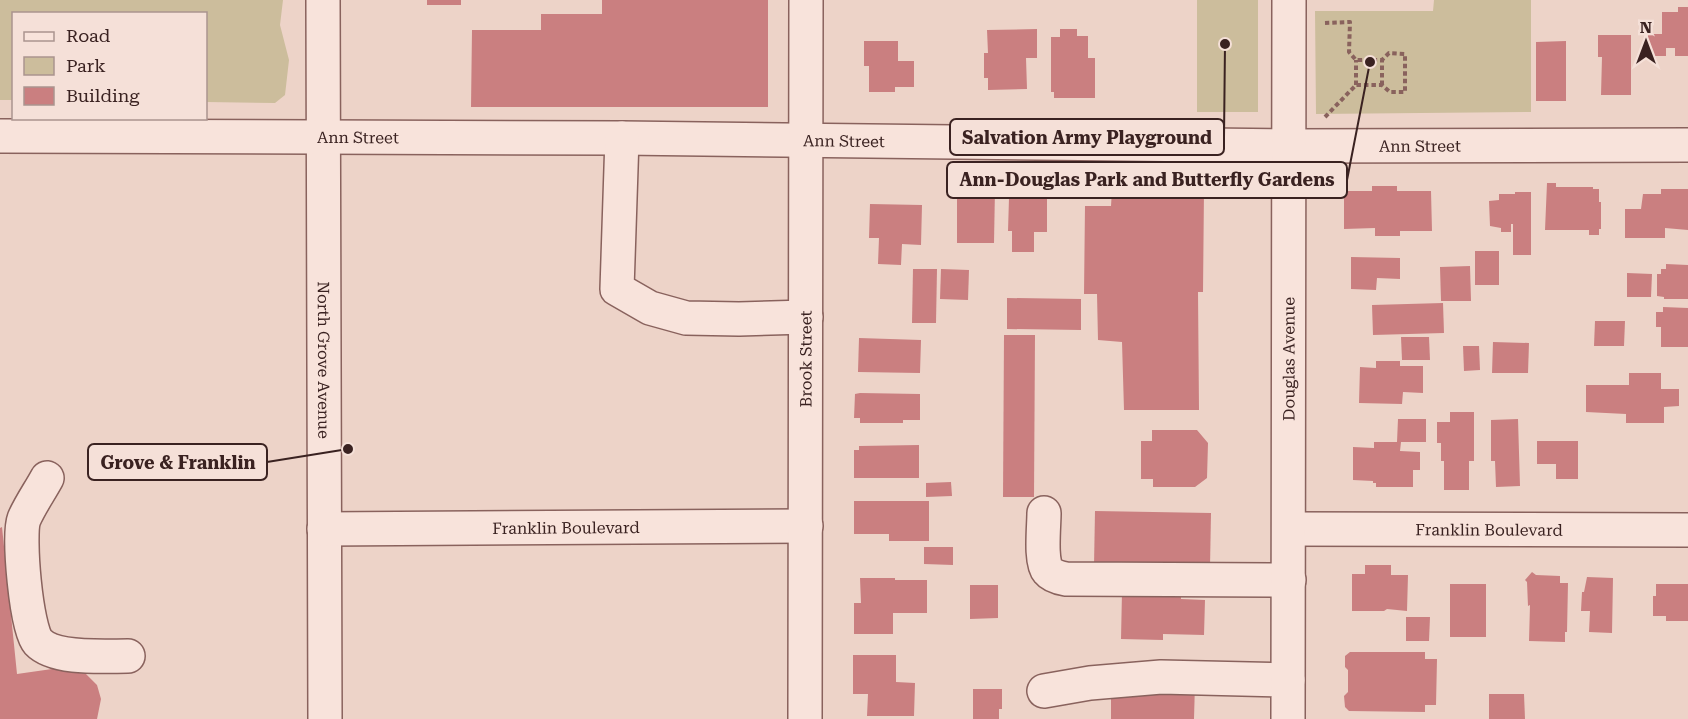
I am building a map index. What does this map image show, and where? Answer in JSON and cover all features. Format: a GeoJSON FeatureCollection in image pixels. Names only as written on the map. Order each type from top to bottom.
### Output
{"type":"FeatureCollection","features":[{"type":"Feature","properties":{"kind":"street","name":"North Grove Avenue"},"geometry":{"type":"LineString","coordinates":[[323,0],[325,719]]}},
{"type":"Feature","properties":{"kind":"street","name":"Brook Street"},"geometry":{"type":"LineString","coordinates":[[805,719],[806,0]]}},
{"type":"Feature","properties":{"kind":"street","name":"Douglas Avenue"},"geometry":{"type":"LineString","coordinates":[[1288,719],[1289,0]]}},
{"type":"Feature","properties":{"kind":"street","name":"Ann Street"},"geometry":{"type":"LineString","coordinates":[[0,136],[622,138],[1289,146],[1688,145]]}},
{"type":"Feature","properties":{"kind":"street"},"geometry":{"type":"LineString","coordinates":[[622,138],[617,290],[650,308],[686,318],[806,317]]}},
{"type":"Feature","properties":{"kind":"street"},"geometry":{"type":"LineString","coordinates":[[48,478],[24,520],[22,542],[28,614],[34,635],[39,643],[75,656],[128,656]]}},
{"type":"Feature","properties":{"kind":"street"},"geometry":{"type":"LineString","coordinates":[[1044,513],[1044,562],[1048,572],[1066,579],[1289,579]]}},
{"type":"Feature","properties":{"kind":"street","name":"Franklin Boulevard"},"geometry":{"type":"LineString","coordinates":[[324,529],[806,526]]}},
{"type":"Feature","properties":{"kind":"street","name":"Franklin Boulevard"},"geometry":{"type":"LineString","coordinates":[[1289,530],[1688,530]]}},
{"type":"Feature","properties":{"kind":"street"},"geometry":{"type":"LineString","coordinates":[[1044,691],[1090,683],[1161,677],[1288,680]]}},
{"type":"Feature","properties":{"kind":"path"},"geometry":{"type":"LineString","coordinates":[[1325,23],[1350,22],[1349,52],[1356,60],[1356,85],[1325,117]]}},
{"type":"Feature","properties":{"kind":"path"},"geometry":{"type":"LineString","coordinates":[[1356,60],[1382,60],[1389,53],[1405,54],[1405,92],[1390,92],[1382,85],[1356,85]]}},
{"type":"Feature","properties":{"kind":"path"},"geometry":{"type":"LineString","coordinates":[[1382,60],[1382,85]]}},
{"type":"Feature","properties":{"kind":"green space"},"geometry":{"type":"Polygon","coordinates":[[[0,0],[283,0],[280,25],[289,60],[285,95],[275,103],[207,102],[207,12],[12,12],[12,100],[0,100],[0,0]]]}},
{"type":"Feature","properties":{"kind":"green space"},"geometry":{"type":"Polygon","coordinates":[[[1197,0],[1258,0],[1258,112],[1197,112],[1197,0]]]}},
{"type":"Feature","properties":{"kind":"green space"},"geometry":{"type":"Polygon","coordinates":[[[1434,0],[1531,0],[1531,112],[1316,114],[1315,11],[1433,11],[1434,0]]]}},
{"type":"Feature","properties":{"kind":"building"},"geometry":{"type":"Polygon","coordinates":[[[427,0],[461,0],[461,5],[427,5],[427,0]]]}},
{"type":"Feature","properties":{"kind":"building"},"geometry":{"type":"Polygon","coordinates":[[[602,0],[768,0],[768,107],[471,107],[472,30],[541,30],[541,14],[602,14],[602,0]]]}},
{"type":"Feature","properties":{"kind":"building"},"geometry":{"type":"Polygon","coordinates":[[[1678,7],[1688,7],[1688,56],[1675,56],[1675,48],[1666,48],[1666,56],[1648,56],[1648,34],[1662,34],[1662,12],[1678,12],[1678,7]]]}},
{"type":"Feature","properties":{"kind":"building"},"geometry":{"type":"Polygon","coordinates":[[[1037,29],[1037,58],[1026,58],[1027,89],[988,90],[988,78],[984,78],[984,53],[988,53],[987,30],[1037,29]]]}},
{"type":"Feature","properties":{"kind":"building"},"geometry":{"type":"Polygon","coordinates":[[[1060,29],[1077,29],[1077,36],[1088,36],[1088,58],[1095,58],[1095,98],[1054,98],[1054,92],[1051,92],[1051,37],[1060,37],[1060,29]]]}},
{"type":"Feature","properties":{"kind":"building"},"geometry":{"type":"Polygon","coordinates":[[[1598,35],[1631,35],[1631,95],[1601,95],[1602,57],[1598,57],[1598,35]]]}},
{"type":"Feature","properties":{"kind":"building"},"geometry":{"type":"Polygon","coordinates":[[[864,41],[898,41],[898,61],[914,61],[914,87],[895,87],[895,92],[869,92],[869,66],[864,66],[864,41]]]}},
{"type":"Feature","properties":{"kind":"building"},"geometry":{"type":"Polygon","coordinates":[[[1566,41],[1566,101],[1536,101],[1536,42],[1566,41]]]}},
{"type":"Feature","properties":{"kind":"building"},"geometry":{"type":"Polygon","coordinates":[[[1008,181],[1019,181],[1021,184],[1047,184],[1047,232],[1034,232],[1034,252],[1012,252],[1012,231],[1008,231],[1009,198],[1003,198],[1003,184],[1008,181]]]}},
{"type":"Feature","properties":{"kind":"building"},"geometry":{"type":"Polygon","coordinates":[[[1547,183],[1556,183],[1556,187],[1599,189],[1601,229],[1599,229],[1599,235],[1589,235],[1589,230],[1545,230],[1547,183]]]}},
{"type":"Feature","properties":{"kind":"building"},"geometry":{"type":"Polygon","coordinates":[[[1372,186],[1397,186],[1397,191],[1431,191],[1432,231],[1400,231],[1400,236],[1375,236],[1375,228],[1344,229],[1344,191],[1372,191],[1372,186]]]}},
{"type":"Feature","properties":{"kind":"building"},"geometry":{"type":"Polygon","coordinates":[[[957,188],[995,188],[994,243],[957,243],[957,188]]]}},
{"type":"Feature","properties":{"kind":"building"},"geometry":{"type":"Polygon","coordinates":[[[1661,189],[1688,189],[1688,230],[1665,228],[1665,238],[1625,238],[1625,209],[1641,209],[1643,194],[1661,194],[1661,189]]]}},
{"type":"Feature","properties":{"kind":"building"},"geometry":{"type":"Polygon","coordinates":[[[1112,190],[1204,190],[1203,292],[1198,292],[1199,410],[1124,410],[1122,342],[1098,340],[1097,294],[1084,294],[1085,206],[1111,206],[1112,190]]]}},
{"type":"Feature","properties":{"kind":"building"},"geometry":{"type":"Polygon","coordinates":[[[1515,192],[1531,192],[1531,255],[1513,255],[1513,224],[1511,224],[1511,232],[1501,232],[1501,228],[1490,226],[1489,201],[1499,200],[1499,194],[1515,194],[1515,192]]]}},
{"type":"Feature","properties":{"kind":"building"},"geometry":{"type":"Polygon","coordinates":[[[870,204],[922,205],[921,245],[902,244],[901,265],[878,264],[879,238],[869,238],[870,204]]]}},
{"type":"Feature","properties":{"kind":"building"},"geometry":{"type":"Polygon","coordinates":[[[1475,251],[1499,251],[1499,285],[1475,285],[1475,251]]]}},
{"type":"Feature","properties":{"kind":"building"},"geometry":{"type":"Polygon","coordinates":[[[1351,257],[1400,258],[1400,279],[1377,278],[1376,290],[1351,289],[1351,257]]]}},
{"type":"Feature","properties":{"kind":"building"},"geometry":{"type":"Polygon","coordinates":[[[1666,264],[1688,265],[1688,299],[1664,299],[1664,297],[1657,296],[1657,274],[1661,274],[1661,269],[1666,269],[1666,264]]]}},
{"type":"Feature","properties":{"kind":"building"},"geometry":{"type":"Polygon","coordinates":[[[1470,266],[1471,301],[1441,301],[1440,267],[1470,266]]]}},
{"type":"Feature","properties":{"kind":"building"},"geometry":{"type":"Polygon","coordinates":[[[913,269],[937,269],[936,323],[912,323],[913,269]]]}},
{"type":"Feature","properties":{"kind":"building"},"geometry":{"type":"Polygon","coordinates":[[[941,269],[969,270],[968,300],[940,299],[941,269]]]}},
{"type":"Feature","properties":{"kind":"building"},"geometry":{"type":"Polygon","coordinates":[[[1627,273],[1652,274],[1651,297],[1627,297],[1627,273]]]}},
{"type":"Feature","properties":{"kind":"building"},"geometry":{"type":"Polygon","coordinates":[[[1007,298],[1081,299],[1081,330],[1007,329],[1007,298]]]}},
{"type":"Feature","properties":{"kind":"building"},"geometry":{"type":"Polygon","coordinates":[[[1443,303],[1444,333],[1373,335],[1372,305],[1443,303]]]}},
{"type":"Feature","properties":{"kind":"building"},"geometry":{"type":"Polygon","coordinates":[[[1663,307],[1688,308],[1688,347],[1661,347],[1661,327],[1656,327],[1656,312],[1663,312],[1663,307]]]}},
{"type":"Feature","properties":{"kind":"building"},"geometry":{"type":"Polygon","coordinates":[[[1595,321],[1625,321],[1624,346],[1594,346],[1595,321]]]}},
{"type":"Feature","properties":{"kind":"building"},"geometry":{"type":"Polygon","coordinates":[[[1004,335],[1035,335],[1034,497],[1003,497],[1004,335]]]}},
{"type":"Feature","properties":{"kind":"building"},"geometry":{"type":"Polygon","coordinates":[[[1401,337],[1429,337],[1430,360],[1402,360],[1401,337]]]}},
{"type":"Feature","properties":{"kind":"building"},"geometry":{"type":"Polygon","coordinates":[[[859,338],[921,340],[920,373],[858,372],[859,338]]]}},
{"type":"Feature","properties":{"kind":"building"},"geometry":{"type":"Polygon","coordinates":[[[1493,342],[1529,343],[1528,373],[1492,373],[1493,342]]]}},
{"type":"Feature","properties":{"kind":"building"},"geometry":{"type":"Polygon","coordinates":[[[1463,346],[1479,346],[1480,370],[1464,371],[1463,346]]]}},
{"type":"Feature","properties":{"kind":"building"},"geometry":{"type":"Polygon","coordinates":[[[1376,361],[1400,361],[1400,366],[1423,366],[1423,393],[1403,392],[1402,404],[1359,403],[1360,367],[1376,368],[1376,361]]]}},
{"type":"Feature","properties":{"kind":"building"},"geometry":{"type":"Polygon","coordinates":[[[1629,373],[1661,373],[1661,389],[1679,389],[1679,406],[1664,407],[1664,423],[1626,423],[1626,414],[1586,412],[1586,385],[1629,385],[1629,373]]]}},
{"type":"Feature","properties":{"kind":"building"},"geometry":{"type":"Polygon","coordinates":[[[855,394],[920,394],[920,420],[903,420],[903,423],[860,423],[860,418],[854,418],[855,394]]]}},
{"type":"Feature","properties":{"kind":"building"},"geometry":{"type":"Polygon","coordinates":[[[1450,412],[1474,412],[1474,461],[1469,461],[1469,490],[1444,490],[1444,461],[1441,461],[1441,443],[1437,443],[1437,422],[1450,422],[1450,412]]]}},
{"type":"Feature","properties":{"kind":"building"},"geometry":{"type":"Polygon","coordinates":[[[1398,419],[1426,419],[1426,442],[1401,442],[1400,451],[1420,452],[1420,470],[1413,470],[1413,487],[1376,487],[1373,481],[1353,480],[1353,447],[1374,448],[1374,442],[1397,442],[1398,419]]]}},
{"type":"Feature","properties":{"kind":"building"},"geometry":{"type":"Polygon","coordinates":[[[1518,419],[1520,486],[1496,487],[1495,461],[1491,461],[1491,420],[1518,419]]]}},
{"type":"Feature","properties":{"kind":"building"},"geometry":{"type":"Polygon","coordinates":[[[1152,430],[1197,430],[1208,443],[1207,478],[1195,487],[1153,487],[1153,479],[1141,479],[1141,441],[1152,441],[1152,430]]]}},
{"type":"Feature","properties":{"kind":"building"},"geometry":{"type":"Polygon","coordinates":[[[1537,441],[1578,441],[1578,479],[1556,479],[1556,464],[1537,464],[1537,441]]]}},
{"type":"Feature","properties":{"kind":"building"},"geometry":{"type":"Polygon","coordinates":[[[919,445],[919,478],[854,478],[854,450],[859,450],[859,446],[919,445]]]}},
{"type":"Feature","properties":{"kind":"building"},"geometry":{"type":"Polygon","coordinates":[[[951,482],[952,496],[926,497],[926,483],[951,482]]]}},
{"type":"Feature","properties":{"kind":"building"},"geometry":{"type":"Polygon","coordinates":[[[854,501],[929,501],[929,541],[889,541],[889,534],[854,534],[854,501]]]}},
{"type":"Feature","properties":{"kind":"building"},"geometry":{"type":"Polygon","coordinates":[[[1095,511],[1211,513],[1210,567],[1094,566],[1095,511]]]}},
{"type":"Feature","properties":{"kind":"building"},"geometry":{"type":"Polygon","coordinates":[[[2,527],[17,674],[59,668],[85,673],[97,685],[101,699],[97,719],[0,719],[0,528],[2,527]]]}},
{"type":"Feature","properties":{"kind":"building"},"geometry":{"type":"Polygon","coordinates":[[[924,547],[953,547],[953,565],[924,564],[924,547]]]}},
{"type":"Feature","properties":{"kind":"building"},"geometry":{"type":"Polygon","coordinates":[[[1365,565],[1391,565],[1391,575],[1408,575],[1407,611],[1387,609],[1384,611],[1352,611],[1352,574],[1365,574],[1365,565]]]}},
{"type":"Feature","properties":{"kind":"building"},"geometry":{"type":"Polygon","coordinates":[[[1532,572],[1536,575],[1560,576],[1560,583],[1568,583],[1565,642],[1529,641],[1530,605],[1528,606],[1525,580],[1532,572]]]}},
{"type":"Feature","properties":{"kind":"building"},"geometry":{"type":"Polygon","coordinates":[[[1587,577],[1613,578],[1612,633],[1589,632],[1590,611],[1581,611],[1582,592],[1584,592],[1587,577]]]}},
{"type":"Feature","properties":{"kind":"building"},"geometry":{"type":"Polygon","coordinates":[[[860,578],[927,580],[927,613],[893,613],[893,634],[854,634],[854,603],[861,603],[860,578]]]}},
{"type":"Feature","properties":{"kind":"building"},"geometry":{"type":"Polygon","coordinates":[[[1450,584],[1486,584],[1486,637],[1450,637],[1450,584]]]}},
{"type":"Feature","properties":{"kind":"building"},"geometry":{"type":"Polygon","coordinates":[[[1656,584],[1688,584],[1688,621],[1666,621],[1666,616],[1653,616],[1653,596],[1656,596],[1656,584]]]}},
{"type":"Feature","properties":{"kind":"building"},"geometry":{"type":"Polygon","coordinates":[[[970,585],[998,585],[998,618],[970,619],[970,585]]]}},
{"type":"Feature","properties":{"kind":"building"},"geometry":{"type":"Polygon","coordinates":[[[1122,592],[1181,593],[1181,599],[1205,600],[1204,635],[1163,634],[1163,640],[1121,639],[1122,592]]]}},
{"type":"Feature","properties":{"kind":"building"},"geometry":{"type":"Polygon","coordinates":[[[1406,617],[1430,617],[1429,641],[1406,641],[1406,617]]]}},
{"type":"Feature","properties":{"kind":"building"},"geometry":{"type":"Polygon","coordinates":[[[1350,652],[1425,652],[1425,659],[1437,659],[1436,705],[1425,705],[1425,712],[1349,711],[1345,707],[1344,696],[1348,692],[1348,670],[1345,667],[1345,656],[1350,652]]]}},
{"type":"Feature","properties":{"kind":"building"},"geometry":{"type":"Polygon","coordinates":[[[853,655],[896,655],[896,682],[915,683],[914,716],[867,716],[868,694],[853,694],[853,655]]]}},
{"type":"Feature","properties":{"kind":"building"},"geometry":{"type":"Polygon","coordinates":[[[1195,683],[1194,719],[1111,719],[1111,692],[1195,683]]]}},
{"type":"Feature","properties":{"kind":"building"},"geometry":{"type":"Polygon","coordinates":[[[973,689],[1002,689],[1002,709],[999,709],[999,719],[973,719],[973,689]]]}},
{"type":"Feature","properties":{"kind":"building"},"geometry":{"type":"Polygon","coordinates":[[[1489,694],[1524,694],[1525,719],[1489,719],[1489,694]]]}},
{"type":"Feature","properties":{"kind":"place","name":"Salvation Army Playground"},"geometry":{"type":"Point","coordinates":[1225,44]}},
{"type":"Feature","properties":{"kind":"place","name":"Ann-Douglas Park and Butterfly Gardens"},"geometry":{"type":"Point","coordinates":[1370,62]}},
{"type":"Feature","properties":{"kind":"place","name":"Grove & Franklin"},"geometry":{"type":"Point","coordinates":[348,449]}}]}
